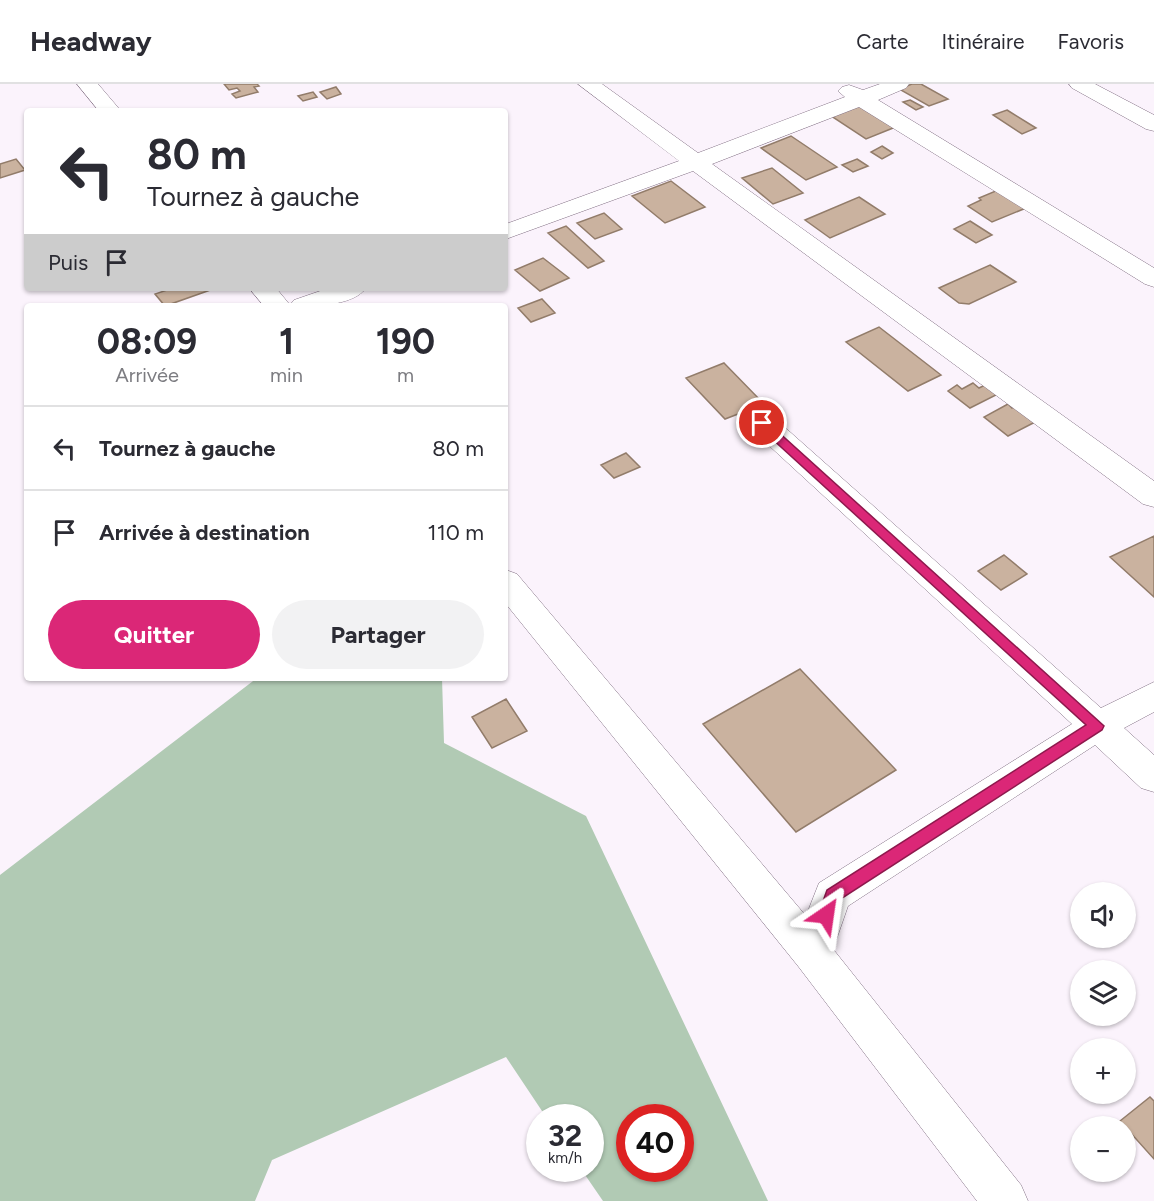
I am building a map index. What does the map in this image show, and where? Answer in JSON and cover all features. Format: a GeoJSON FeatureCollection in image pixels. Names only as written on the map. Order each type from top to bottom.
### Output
{"type":"FeatureCollection","features":[{"type":"Feature","properties":{"kind":"street"},"geometry":{"type":"LineString","coordinates":[[87,84],[107,108]]}},
{"type":"Feature","properties":{"kind":"street"},"geometry":{"type":"LineString","coordinates":[[588,84],[1154,496]]}},
{"type":"Feature","properties":{"kind":"street"},"geometry":{"type":"LineString","coordinates":[[837,84],[1154,279]]}},
{"type":"Feature","properties":{"kind":"street"},"geometry":{"type":"LineString","coordinates":[[508,231],[899,84]]}},
{"type":"Feature","properties":{"kind":"street"},"geometry":{"type":"LineString","coordinates":[[1079,84],[1154,124]]}},
{"type":"Feature","properties":{"kind":"street"},"geometry":{"type":"LineString","coordinates":[[265,291],[275,303]]}},
{"type":"Feature","properties":{"kind":"street"},"geometry":{"type":"LineString","coordinates":[[311,303],[345,291]]}},
{"type":"Feature","properties":{"kind":"street"},"geometry":{"type":"LineString","coordinates":[[762,423],[1154,777]]}},
{"type":"Feature","properties":{"kind":"street"},"geometry":{"type":"LineString","coordinates":[[508,584],[812,953],[1005,1201]]}},
{"type":"Feature","properties":{"kind":"street"},"geometry":{"type":"LineString","coordinates":[[812,953],[833,895],[1097,726],[1154,696]]}},
{"type":"Feature","properties":{"kind":"green space"},"geometry":{"type":"Polygon","coordinates":[[[253,681],[442,681],[444,743],[586,816],[768,1201],[603,1201],[590,1182],[604,1182],[604,1104],[537,1104],[506,1057],[272,1160],[255,1201],[0,1201],[0,875],[253,681]]]}},
{"type":"Feature","properties":{"kind":"building"},"geometry":{"type":"Polygon","coordinates":[[[224,84],[257,84],[259,86],[254,87],[258,92],[236,98],[232,94],[240,91],[237,88],[229,90],[224,84]]]}},
{"type":"Feature","properties":{"kind":"building"},"geometry":{"type":"Polygon","coordinates":[[[912,84],[921,84],[948,99],[929,106],[899,89],[912,84]]]}},
{"type":"Feature","properties":{"kind":"building"},"geometry":{"type":"Polygon","coordinates":[[[336,87],[341,94],[327,99],[320,92],[336,87]]]}},
{"type":"Feature","properties":{"kind":"building"},"geometry":{"type":"Polygon","coordinates":[[[313,92],[317,97],[303,101],[298,96],[313,92]]]}},
{"type":"Feature","properties":{"kind":"building"},"geometry":{"type":"Polygon","coordinates":[[[910,100],[923,107],[916,110],[903,102],[910,100]]]}},
{"type":"Feature","properties":{"kind":"building"},"geometry":{"type":"Polygon","coordinates":[[[859,102],[898,126],[866,139],[828,114],[859,102]]]}},
{"type":"Feature","properties":{"kind":"building"},"geometry":{"type":"Polygon","coordinates":[[[1007,110],[1036,128],[1022,134],[993,115],[1007,110]]]}},
{"type":"Feature","properties":{"kind":"building"},"geometry":{"type":"Polygon","coordinates":[[[791,136],[837,167],[806,180],[761,148],[791,136]]]}},
{"type":"Feature","properties":{"kind":"building"},"geometry":{"type":"Polygon","coordinates":[[[882,146],[893,153],[882,159],[871,152],[882,146]]]}},
{"type":"Feature","properties":{"kind":"building"},"geometry":{"type":"Polygon","coordinates":[[[16,159],[24,170],[0,178],[0,164],[16,159]]]}},
{"type":"Feature","properties":{"kind":"building"},"geometry":{"type":"Polygon","coordinates":[[[857,159],[868,166],[853,172],[842,165],[857,159]]]}},
{"type":"Feature","properties":{"kind":"building"},"geometry":{"type":"Polygon","coordinates":[[[772,168],[803,193],[773,204],[742,178],[772,168]]]}},
{"type":"Feature","properties":{"kind":"building"},"geometry":{"type":"Polygon","coordinates":[[[671,181],[705,207],[665,223],[632,196],[671,181]]]}},
{"type":"Feature","properties":{"kind":"building"},"geometry":{"type":"Polygon","coordinates":[[[998,190],[1026,208],[992,222],[968,206],[981,200],[979,198],[998,190]]]}},
{"type":"Feature","properties":{"kind":"building"},"geometry":{"type":"Polygon","coordinates":[[[859,197],[885,214],[830,238],[805,220],[859,197]]]}},
{"type":"Feature","properties":{"kind":"building"},"geometry":{"type":"Polygon","coordinates":[[[604,213],[622,229],[595,239],[577,223],[604,213]]]}},
{"type":"Feature","properties":{"kind":"building"},"geometry":{"type":"Polygon","coordinates":[[[970,221],[992,235],[976,243],[954,229],[970,221]]]}},
{"type":"Feature","properties":{"kind":"building"},"geometry":{"type":"Polygon","coordinates":[[[566,226],[604,261],[588,268],[548,233],[566,226]]]}},
{"type":"Feature","properties":{"kind":"building"},"geometry":{"type":"Polygon","coordinates":[[[543,258],[569,278],[540,291],[515,270],[543,258]]]}},
{"type":"Feature","properties":{"kind":"building"},"geometry":{"type":"Polygon","coordinates":[[[990,265],[1016,282],[969,304],[959,303],[939,288],[990,265]]]}},
{"type":"Feature","properties":{"kind":"building"},"geometry":{"type":"Polygon","coordinates":[[[164,291],[208,291],[174,303],[162,303],[155,294],[164,291]]]}},
{"type":"Feature","properties":{"kind":"building"},"geometry":{"type":"Polygon","coordinates":[[[542,299],[555,313],[531,322],[518,308],[542,299]]]}},
{"type":"Feature","properties":{"kind":"building"},"geometry":{"type":"Polygon","coordinates":[[[879,327],[941,375],[908,391],[846,342],[879,327]]]}},
{"type":"Feature","properties":{"kind":"building"},"geometry":{"type":"Polygon","coordinates":[[[724,363],[764,404],[725,419],[686,378],[724,363]]]}},
{"type":"Feature","properties":{"kind":"building"},"geometry":{"type":"Polygon","coordinates":[[[973,383],[979,388],[989,383],[1002,392],[970,408],[948,391],[957,385],[962,389],[973,383]]]}},
{"type":"Feature","properties":{"kind":"building"},"geometry":{"type":"Polygon","coordinates":[[[1008,404],[1012,408],[1019,404],[1039,420],[1008,436],[984,417],[1008,404]]]}},
{"type":"Feature","properties":{"kind":"building"},"geometry":{"type":"Polygon","coordinates":[[[626,453],[640,467],[614,478],[601,465],[626,453]]]}},
{"type":"Feature","properties":{"kind":"building"},"geometry":{"type":"Polygon","coordinates":[[[1154,536],[1154,597],[1110,557],[1154,536]]]}},
{"type":"Feature","properties":{"kind":"building"},"geometry":{"type":"Polygon","coordinates":[[[1004,555],[1027,574],[1001,590],[978,571],[1004,555]]]}},
{"type":"Feature","properties":{"kind":"building"},"geometry":{"type":"Polygon","coordinates":[[[800,669],[896,770],[796,832],[703,724],[800,669]]]}},
{"type":"Feature","properties":{"kind":"building"},"geometry":{"type":"Polygon","coordinates":[[[506,699],[527,731],[492,748],[472,717],[506,699]]]}},
{"type":"Feature","properties":{"kind":"building"},"geometry":{"type":"Polygon","coordinates":[[[1150,1097],[1154,1101],[1154,1159],[1136,1139],[1136,1116],[1126,1116],[1150,1097]]]}},
{"type":"Feature","properties":{"kind":"route"},"geometry":{"type":"LineString","coordinates":[[762,423],[1097,726],[833,895],[826,915]]}}]}
